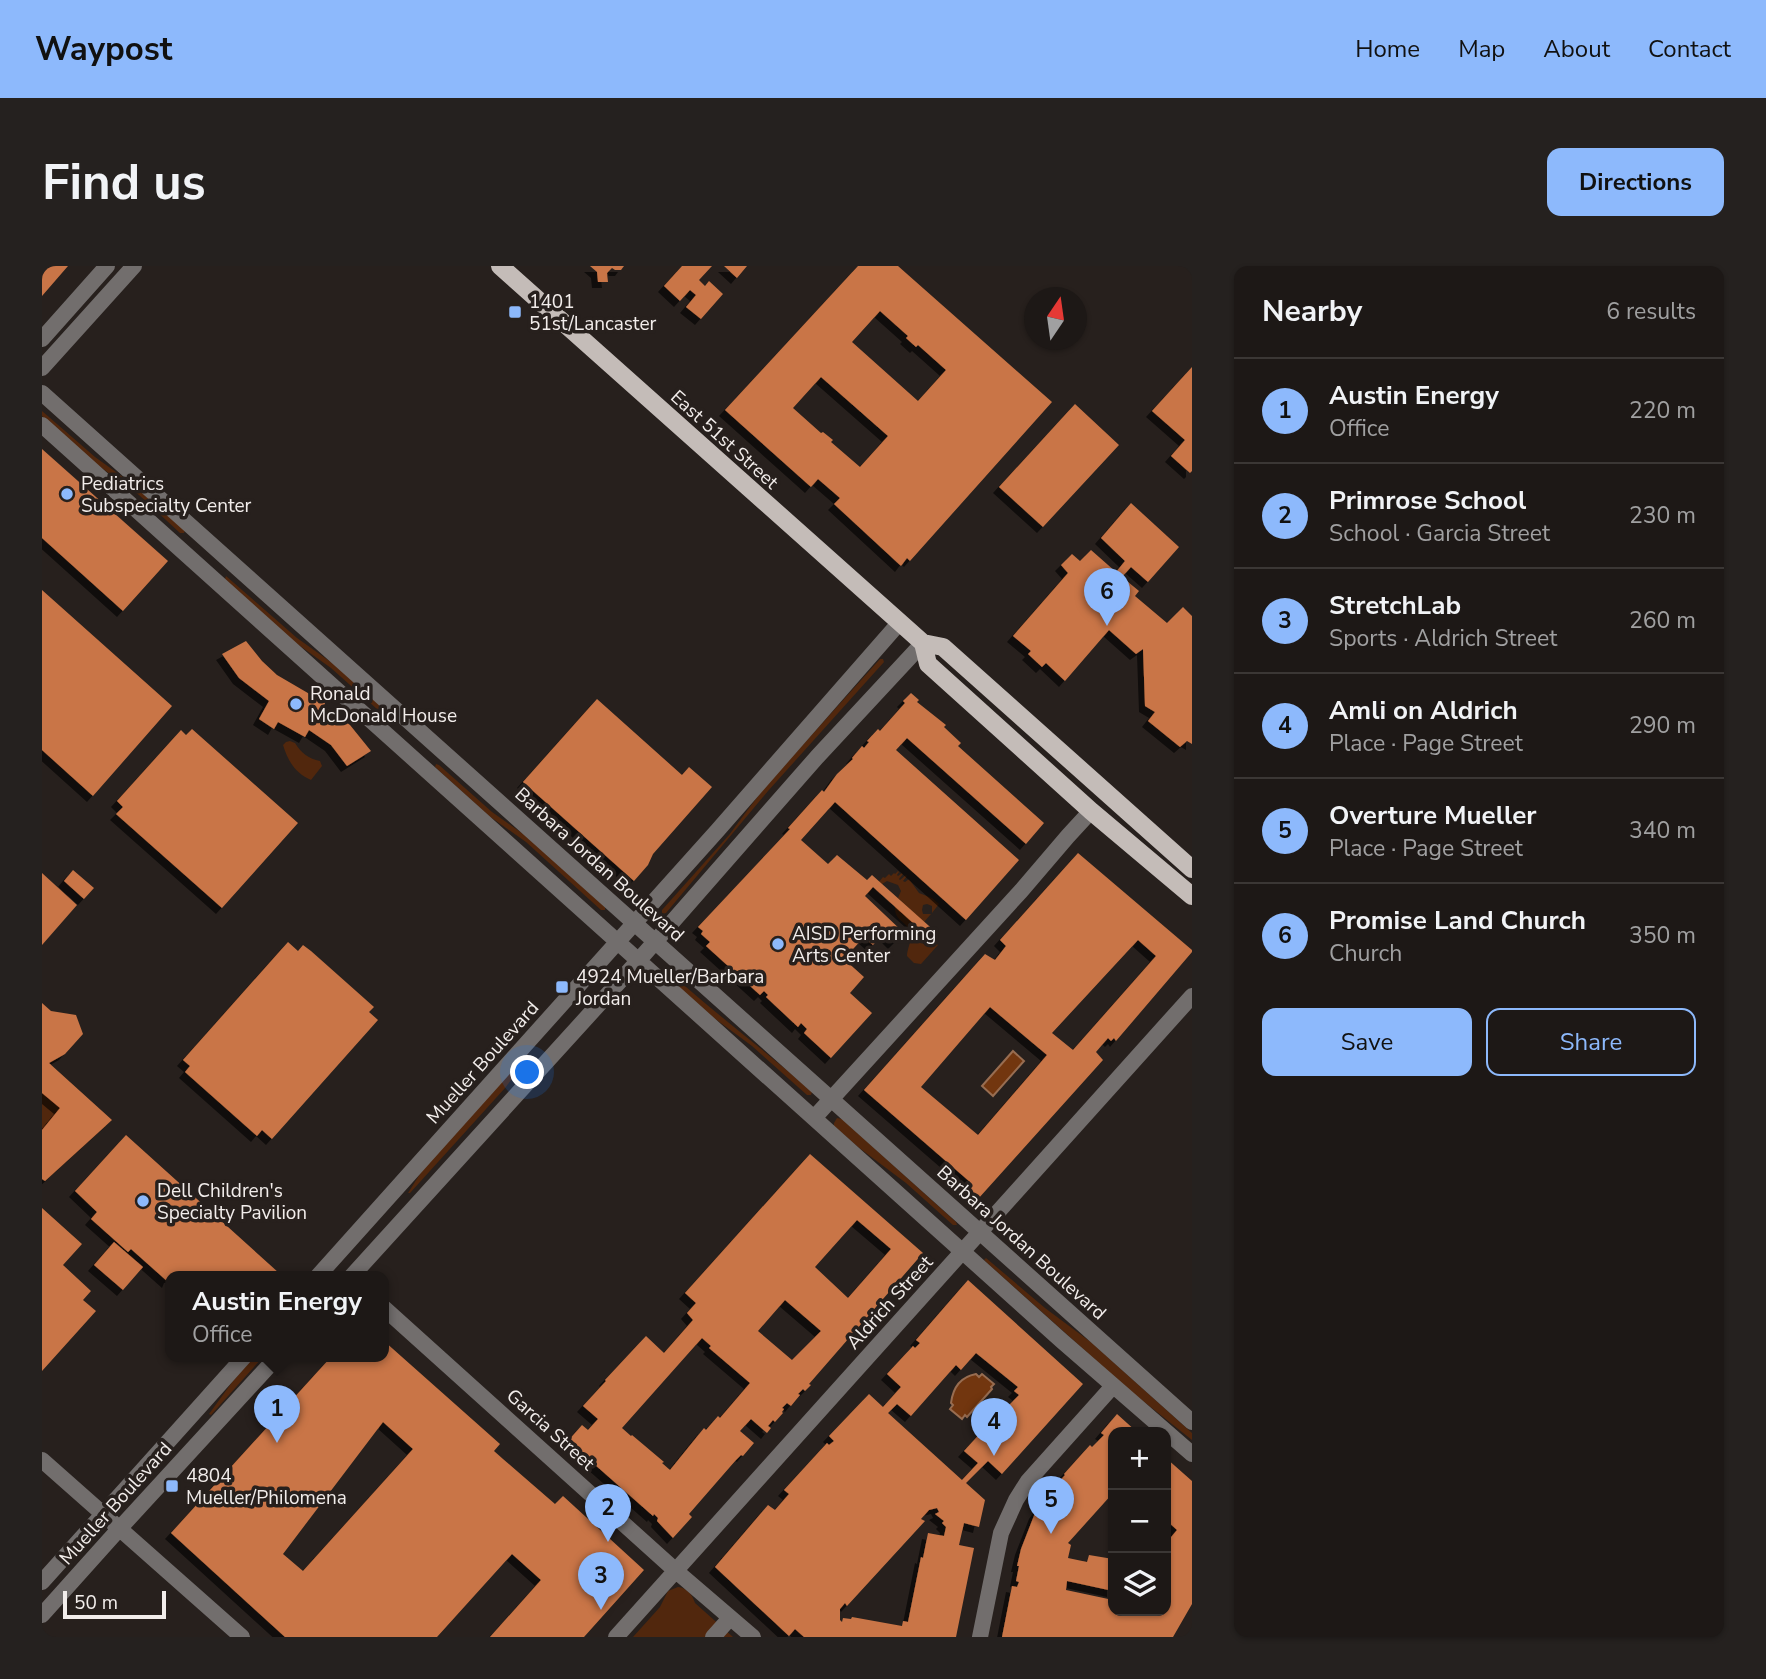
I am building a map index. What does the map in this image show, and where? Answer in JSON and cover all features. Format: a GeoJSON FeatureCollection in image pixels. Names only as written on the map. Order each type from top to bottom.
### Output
{"type":"FeatureCollection","features":[{"type":"Feature","properties":{"kind":"main road","name":"East 51st Street"},"geometry":{"type":"LineString","coordinates":[[500,266],[923,643],[943,647],[1192,869]]}},
{"type":"Feature","properties":{"kind":"main road","name":"East 51st Street"},"geometry":{"type":"LineString","coordinates":[[923,643],[928,664],[1091,811],[1192,896]]}},
{"type":"Feature","properties":{"kind":"street"},"geometry":{"type":"LineString","coordinates":[[42,339],[107,266]]}},
{"type":"Feature","properties":{"kind":"street"},"geometry":{"type":"LineString","coordinates":[[42,368],[134,266]]}},
{"type":"Feature","properties":{"kind":"street","name":"Barbara Jordan Boulevard"},"geometry":{"type":"LineString","coordinates":[[42,393],[1192,1422]]}},
{"type":"Feature","properties":{"kind":"street"},"geometry":{"type":"LineString","coordinates":[[42,425],[962,1252],[1192,1454]]}},
{"type":"Feature","properties":{"kind":"street","name":"Mueller Boulevard"},"geometry":{"type":"LineString","coordinates":[[322,1271],[635,923],[900,622]]}},
{"type":"Feature","properties":{"kind":"street"},"geometry":{"type":"LineString","coordinates":[[355,1271],[639,960],[817,757],[923,643]]}},
{"type":"Feature","properties":{"kind":"street"},"geometry":{"type":"LineString","coordinates":[[814,1118],[1091,811]]}},
{"type":"Feature","properties":{"kind":"street","name":"Aldrich Street"},"geometry":{"type":"LineString","coordinates":[[616,1637],[1192,996]]}},
{"type":"Feature","properties":{"kind":"street"},"geometry":{"type":"LineString","coordinates":[[331,1260],[343,1271]]}},
{"type":"Feature","properties":{"kind":"street","name":"Garcia Street"},"geometry":{"type":"LineString","coordinates":[[389,1313],[752,1637]]}},
{"type":"Feature","properties":{"kind":"street","name":"Mueller Boulevard"},"geometry":{"type":"LineString","coordinates":[[42,1582],[240,1362]]}},
{"type":"Feature","properties":{"kind":"street","name":"Mueller Boulevard"},"geometry":{"type":"LineString","coordinates":[[42,1615],[272,1362]]}},
{"type":"Feature","properties":{"kind":"street"},"geometry":{"type":"LineString","coordinates":[[980,1637],[1001,1533],[1016,1500],[1028,1481],[1113,1386]]}},
{"type":"Feature","properties":{"kind":"street"},"geometry":{"type":"LineString","coordinates":[[42,1460],[242,1637]]}},
{"type":"Feature","properties":{"kind":"street"},"geometry":{"type":"LineString","coordinates":[[713,1637],[730,1618]]}},
{"type":"Feature","properties":{"kind":"shaded area"},"geometry":{"type":"Polygon","coordinates":[[[42,411],[95,457],[134,485],[185,530],[184,533],[180,533],[139,495],[92,461],[42,416],[42,411]]]}},
{"type":"Feature","properties":{"kind":"shaded area"},"geometry":{"type":"Polygon","coordinates":[[[226,576],[297,638],[335,665],[390,714],[391,718],[387,718],[331,668],[293,641],[225,579],[226,576]]]}},
{"type":"Feature","properties":{"kind":"shaded area"},"geometry":{"type":"Polygon","coordinates":[[[880,659],[884,662],[768,791],[666,913],[662,914],[662,910],[729,835],[764,788],[880,659]]]}},
{"type":"Feature","properties":{"kind":"shaded area"},"geometry":{"type":"Polygon","coordinates":[[[290,741],[312,759],[320,761],[322,766],[311,780],[296,770],[290,761],[283,745],[290,741]]]}},
{"type":"Feature","properties":{"kind":"shaded area"},"geometry":{"type":"Polygon","coordinates":[[[436,764],[492,812],[526,836],[605,907],[605,910],[601,910],[526,842],[489,816],[435,767],[436,764]]]}},
{"type":"Feature","properties":{"kind":"shaded area"},"geometry":{"type":"Polygon","coordinates":[[[898,871],[898,876],[903,874],[900,880],[906,875],[903,881],[909,879],[919,893],[939,904],[932,913],[932,906],[923,905],[923,914],[931,914],[924,922],[898,898],[901,891],[898,885],[887,881],[882,884],[879,882],[883,877],[898,871]]]}},
{"type":"Feature","properties":{"kind":"shaded area"},"geometry":{"type":"Polygon","coordinates":[[[895,906],[938,945],[921,964],[914,963],[907,956],[911,935],[896,915],[895,906]]]}},
{"type":"Feature","properties":{"kind":"shaded area"},"geometry":{"type":"Polygon","coordinates":[[[668,971],[794,1076],[812,1092],[811,1095],[807,1095],[752,1046],[714,1018],[664,974],[668,971]]]}},
{"type":"Feature","properties":{"kind":"shaded area"},"geometry":{"type":"Polygon","coordinates":[[[530,1051],[505,1088],[408,1193],[425,1166],[530,1051]]]}},
{"type":"Feature","properties":{"kind":"shaded area"},"geometry":{"type":"Polygon","coordinates":[[[1013,1051],[1024,1061],[993,1096],[982,1086],[1013,1051]]]}},
{"type":"Feature","properties":{"kind":"shaded area"},"geometry":{"type":"Polygon","coordinates":[[[42,1093],[60,1108],[42,1130],[42,1093]]]}},
{"type":"Feature","properties":{"kind":"shaded area"},"geometry":{"type":"Polygon","coordinates":[[[837,1118],[842,1119],[957,1225],[953,1225],[906,1183],[834,1126],[837,1118]]]}},
{"type":"Feature","properties":{"kind":"shaded area"},"geometry":{"type":"Polygon","coordinates":[[[986,1258],[1092,1343],[1192,1433],[1192,1440],[1128,1389],[986,1262],[986,1258]]]}},
{"type":"Feature","properties":{"kind":"shaded area"},"geometry":{"type":"Polygon","coordinates":[[[250,1362],[259,1362],[211,1415],[209,1414],[250,1362]]]}},
{"type":"Feature","properties":{"kind":"shaded area"},"geometry":{"type":"Polygon","coordinates":[[[976,1374],[979,1377],[982,1374],[994,1384],[967,1417],[965,1415],[962,1419],[950,1409],[953,1405],[953,1392],[962,1380],[976,1374]]]}},
{"type":"Feature","properties":{"kind":"shaded area"},"geometry":{"type":"Polygon","coordinates":[[[678,1587],[689,1592],[695,1603],[733,1637],[633,1637],[660,1607],[668,1591],[678,1587]]]}},
{"type":"Feature","properties":{"kind":"building"},"geometry":{"type":"Polygon","coordinates":[[[42,266],[68,266],[42,296],[42,266]]]}},
{"type":"Feature","properties":{"kind":"building"},"geometry":{"type":"Polygon","coordinates":[[[590,266],[624,266],[621,270],[612,268],[607,273],[608,282],[598,282],[597,272],[590,266]]]}},
{"type":"Feature","properties":{"kind":"building"},"geometry":{"type":"Polygon","coordinates":[[[682,266],[712,266],[699,280],[705,286],[709,281],[723,294],[701,319],[686,307],[696,295],[690,290],[680,301],[664,286],[682,266]]]}},
{"type":"Feature","properties":{"kind":"building"},"geometry":{"type":"Polygon","coordinates":[[[724,266],[747,266],[737,278],[724,266]]]}},
{"type":"Feature","properties":{"kind":"building"},"geometry":{"type":"Polygon","coordinates":[[[858,266],[898,266],[1052,402],[910,561],[907,558],[901,566],[834,504],[840,498],[818,479],[811,487],[725,410],[858,266]],[[880,311],[852,342],[918,401],[946,370],[918,345],[916,347],[906,338],[908,336],[880,311]],[[821,377],[793,408],[833,440],[831,442],[860,467],[888,436],[821,377]]]}},
{"type":"Feature","properties":{"kind":"building"},"geometry":{"type":"Polygon","coordinates":[[[1192,367],[1190,473],[1171,456],[1185,440],[1152,411],[1192,367]]]}},
{"type":"Feature","properties":{"kind":"building"},"geometry":{"type":"Polygon","coordinates":[[[1075,404],[1119,445],[1043,527],[999,487],[1075,404]]]}},
{"type":"Feature","properties":{"kind":"building","name":"Pediatrics Subspecialty Center"},"geometry":{"type":"Polygon","coordinates":[[[42,449],[168,561],[123,611],[42,538],[42,449]]]}},
{"type":"Feature","properties":{"kind":"building"},"geometry":{"type":"Polygon","coordinates":[[[1131,503],[1179,547],[1148,582],[1131,567],[1122,577],[1139,591],[1135,596],[1167,623],[1183,607],[1192,616],[1192,744],[1187,741],[1180,747],[1148,721],[1155,712],[1145,706],[1143,649],[1136,654],[1109,630],[1065,681],[1046,663],[1042,667],[1028,654],[1031,651],[1013,636],[1068,573],[1061,565],[1072,554],[1080,561],[1091,550],[1116,572],[1125,561],[1101,538],[1131,503]]]}},
{"type":"Feature","properties":{"kind":"building"},"geometry":{"type":"Polygon","coordinates":[[[42,590],[172,706],[93,796],[42,750],[42,590]]]}},
{"type":"Feature","properties":{"kind":"building","name":"Ronald McDonald House"},"geometry":{"type":"Polygon","coordinates":[[[246,641],[277,675],[325,703],[324,706],[350,725],[371,751],[347,766],[331,745],[309,730],[305,737],[278,722],[274,729],[259,719],[269,701],[239,678],[222,654],[246,641]]]}},
{"type":"Feature","properties":{"kind":"building"},"geometry":{"type":"Polygon","coordinates":[[[911,693],[919,700],[917,702],[946,725],[944,727],[961,743],[958,746],[1044,823],[1026,844],[907,738],[896,750],[1019,860],[966,920],[835,802],[801,840],[828,864],[837,855],[867,880],[872,875],[938,934],[932,940],[873,887],[865,896],[904,933],[894,943],[884,933],[873,945],[864,937],[844,959],[864,977],[850,993],[872,1013],[831,1058],[804,1033],[807,1029],[801,1023],[798,1027],[766,997],[768,995],[764,991],[760,995],[706,946],[710,942],[698,927],[790,829],[788,828],[822,790],[824,792],[862,746],[864,748],[878,729],[880,731],[911,693]]]}},
{"type":"Feature","properties":{"kind":"building"},"geometry":{"type":"Polygon","coordinates":[[[597,699],[682,775],[689,767],[712,787],[653,854],[648,865],[634,881],[523,782],[597,699]]]}},
{"type":"Feature","properties":{"kind":"building"},"geometry":{"type":"Polygon","coordinates":[[[192,729],[298,823],[222,908],[116,814],[123,807],[117,801],[181,730],[186,735],[192,729]]]}},
{"type":"Feature","properties":{"kind":"building"},"geometry":{"type":"Polygon","coordinates":[[[1078,853],[1192,952],[1116,1041],[1114,1038],[1111,1041],[1108,1038],[1096,1052],[1103,1060],[978,1199],[966,1187],[970,1182],[864,1090],[985,954],[995,960],[1006,946],[1000,940],[1078,853]],[[1138,940],[1052,1033],[1073,1050],[1156,956],[1138,940]],[[990,1007],[921,1087],[978,1135],[1047,1055],[990,1007]]]}},
{"type":"Feature","properties":{"kind":"building"},"geometry":{"type":"Polygon","coordinates":[[[73,870],[94,888],[84,899],[64,881],[73,870]]]}},
{"type":"Feature","properties":{"kind":"building"},"geometry":{"type":"Polygon","coordinates":[[[42,873],[77,905],[42,945],[42,873]]]}},
{"type":"Feature","properties":{"kind":"building"},"geometry":{"type":"Polygon","coordinates":[[[288,942],[298,951],[303,945],[311,951],[374,1007],[369,1012],[378,1020],[272,1139],[262,1130],[257,1136],[185,1072],[190,1066],[183,1060],[288,942]]]}},
{"type":"Feature","properties":{"kind":"building"},"geometry":{"type":"Polygon","coordinates":[[[42,1003],[51,1011],[76,1015],[83,1034],[65,1054],[49,1063],[112,1120],[45,1181],[42,1179],[42,1130],[60,1108],[42,1093],[42,1003]]]}},
{"type":"Feature","properties":{"kind":"building","name":"Dell Children's Specialty Pavilion"},"geometry":{"type":"Polygon","coordinates":[[[126,1135],[277,1271],[165,1271],[165,1279],[131,1249],[128,1252],[91,1219],[97,1212],[75,1191],[126,1135]]]}},
{"type":"Feature","properties":{"kind":"building"},"geometry":{"type":"Polygon","coordinates":[[[810,1154],[923,1253],[809,1384],[811,1385],[798,1394],[800,1395],[791,1406],[787,1403],[782,1408],[783,1413],[768,1426],[771,1428],[767,1433],[751,1419],[740,1431],[754,1443],[689,1514],[692,1517],[673,1538],[654,1514],[653,1516],[568,1441],[582,1425],[588,1430],[598,1419],[583,1406],[646,1336],[664,1353],[693,1320],[687,1313],[696,1303],[685,1293],[810,1154]],[[857,1220],[815,1267],[848,1298],[891,1249],[857,1220]],[[785,1300],[758,1331],[792,1360],[821,1331],[785,1300]],[[702,1338],[622,1428],[670,1470],[704,1428],[706,1430],[718,1416],[720,1418],[750,1383],[709,1348],[711,1346],[702,1338]]]}},
{"type":"Feature","properties":{"kind":"building"},"geometry":{"type":"Polygon","coordinates":[[[42,1208],[82,1244],[63,1265],[91,1291],[83,1300],[96,1311],[42,1371],[42,1208]]]}},
{"type":"Feature","properties":{"kind":"building"},"geometry":{"type":"Polygon","coordinates":[[[114,1242],[143,1267],[123,1290],[94,1265],[114,1242]]]}},
{"type":"Feature","properties":{"kind":"building"},"geometry":{"type":"Polygon","coordinates":[[[968,1280],[1083,1384],[1002,1474],[988,1461],[966,1483],[985,1500],[979,1527],[964,1523],[959,1545],[974,1548],[956,1637],[804,1637],[795,1629],[789,1636],[715,1567],[768,1505],[775,1510],[789,1494],[784,1490],[827,1443],[829,1445],[834,1441],[829,1436],[869,1394],[883,1407],[901,1387],[887,1374],[913,1346],[915,1348],[920,1343],[916,1340],[968,1280]],[[976,1353],[961,1370],[956,1365],[911,1416],[897,1404],[888,1413],[962,1480],[978,1463],[964,1451],[1006,1405],[1019,1395],[1014,1391],[1018,1387],[976,1353]],[[937,1508],[929,1510],[921,1519],[925,1521],[847,1606],[845,1603],[840,1609],[842,1622],[843,1618],[852,1617],[902,1626],[903,1621],[908,1622],[928,1533],[944,1536],[946,1527],[942,1523],[944,1521],[935,1514],[939,1512],[937,1508]]]}},
{"type":"Feature","properties":{"kind":"building"},"geometry":{"type":"Polygon","coordinates":[[[389,1345],[500,1444],[494,1451],[503,1459],[555,1504],[563,1496],[644,1570],[584,1637],[490,1637],[541,1580],[512,1554],[437,1637],[285,1637],[171,1533],[326,1362],[389,1362],[389,1345]],[[383,1422],[283,1554],[303,1571],[413,1449],[383,1422]]]}},
{"type":"Feature","properties":{"kind":"building"},"geometry":{"type":"Polygon","coordinates":[[[1117,1414],[1131,1427],[1108,1427],[1108,1499],[1068,1543],[1071,1545],[1068,1558],[1087,1562],[1089,1555],[1108,1558],[1108,1590],[1067,1581],[1066,1590],[1108,1599],[1108,1616],[1171,1616],[1171,1537],[1177,1530],[1171,1525],[1171,1462],[1192,1481],[1192,1604],[1173,1637],[1002,1637],[1012,1586],[1017,1587],[1019,1582],[1016,1581],[1021,1549],[1035,1513],[1064,1474],[1090,1445],[1092,1447],[1104,1435],[1101,1433],[1117,1414]]]}},
{"type":"Feature","properties":{"kind":"place","name":"1401 51st/Lancaster"},"geometry":{"type":"Point","coordinates":[515,312]}},
{"type":"Feature","properties":{"kind":"place","name":"Pediatrics Subspecialty Center"},"geometry":{"type":"Point","coordinates":[67,494]}},
{"type":"Feature","properties":{"kind":"place","name":"Promise Land Church"},"geometry":{"type":"Point","coordinates":[1107,626]}},
{"type":"Feature","properties":{"kind":"place","name":"Ronald McDonald House"},"geometry":{"type":"Point","coordinates":[296,704]}},
{"type":"Feature","properties":{"kind":"place","name":"AISD Performing Arts Center"},"geometry":{"type":"Point","coordinates":[778,944]}},
{"type":"Feature","properties":{"kind":"place","name":"4924 Mueller/Barbara Jordan"},"geometry":{"type":"Point","coordinates":[562,987]}},
{"type":"Feature","properties":{"kind":"place","name":"Dell Children's Specialty Pavilion"},"geometry":{"type":"Point","coordinates":[143,1201]}},
{"type":"Feature","properties":{"kind":"place","name":"Austin Energy"},"geometry":{"type":"Point","coordinates":[277,1443]}},
{"type":"Feature","properties":{"kind":"place","name":"Amli on Aldrich"},"geometry":{"type":"Point","coordinates":[994,1456]}},
{"type":"Feature","properties":{"kind":"place","name":"4804 Mueller/Philomena"},"geometry":{"type":"Point","coordinates":[172,1486]}},
{"type":"Feature","properties":{"kind":"place","name":"Overture Mueller"},"geometry":{"type":"Point","coordinates":[1051,1534]}},
{"type":"Feature","properties":{"kind":"place","name":"Primrose School"},"geometry":{"type":"Point","coordinates":[608,1542]}},
{"type":"Feature","properties":{"kind":"place","name":"StretchLab"},"geometry":{"type":"Point","coordinates":[601,1610]}}]}
